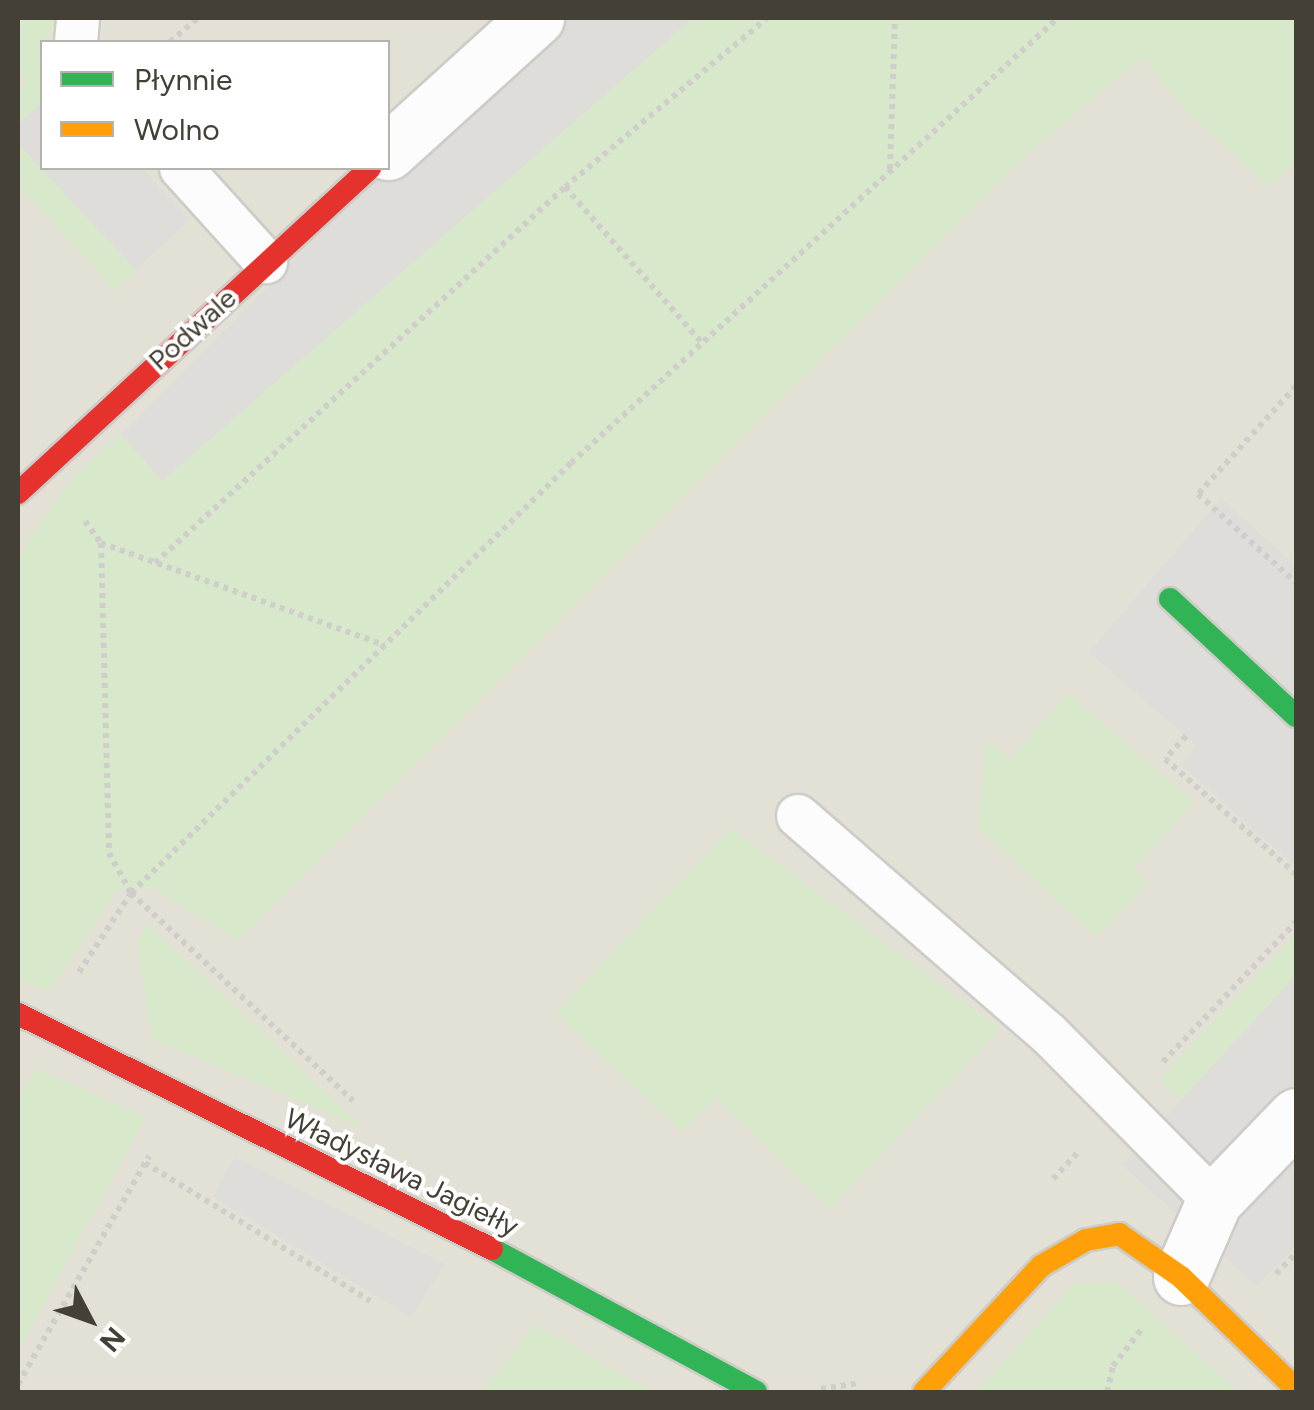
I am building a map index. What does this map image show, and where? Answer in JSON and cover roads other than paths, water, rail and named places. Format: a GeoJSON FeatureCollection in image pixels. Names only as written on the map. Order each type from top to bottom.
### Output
{"type":"FeatureCollection","features":[{"type":"Feature","properties":{"kind":"street"},"geometry":{"type":"LineString","coordinates":[[390,150],[536,18]]}},
{"type":"Feature","properties":{"kind":"street","name":"Podwale"},"geometry":{"type":"LineString","coordinates":[[18,493],[368,170]]}},
{"type":"Feature","properties":{"kind":"street"},"geometry":{"type":"LineString","coordinates":[[1170,599],[1296,716]]}},
{"type":"Feature","properties":{"kind":"street","name":"Władysława Jagiełły"},"geometry":{"type":"LineString","coordinates":[[18,1014],[531,1269],[756,1392]]}},
{"type":"Feature","properties":{"kind":"street"},"geometry":{"type":"LineString","coordinates":[[1166,1297],[1214,1201],[1296,1116]]}},
{"type":"Feature","properties":{"kind":"street"},"geometry":{"type":"LineString","coordinates":[[924,1392],[1041,1266],[1072,1246],[1119,1234],[1166,1297],[1296,1390]]}},
{"type":"Feature","properties":{"kind":"lane"},"geometry":{"type":"LineString","coordinates":[[183,170],[266,262]]}},
{"type":"Feature","properties":{"kind":"lane"},"geometry":{"type":"LineString","coordinates":[[798,816],[1048,1033],[1214,1201]]}}]}
